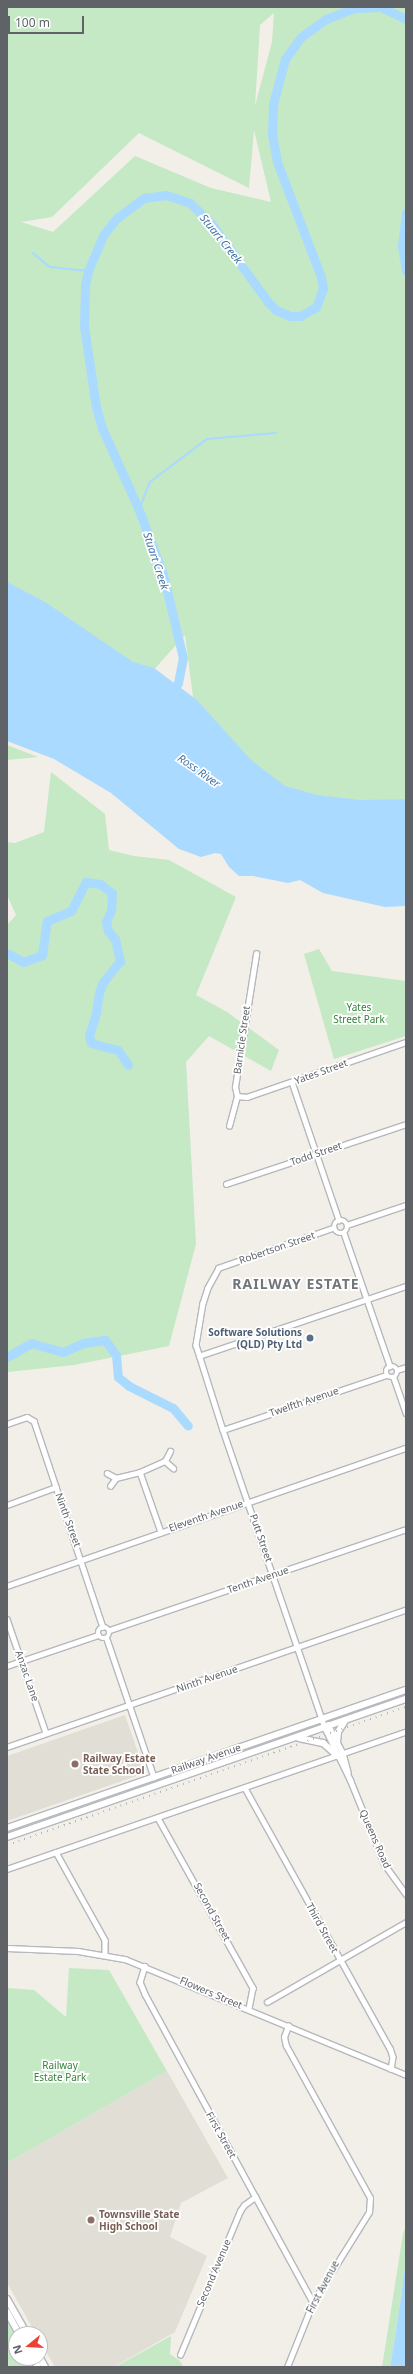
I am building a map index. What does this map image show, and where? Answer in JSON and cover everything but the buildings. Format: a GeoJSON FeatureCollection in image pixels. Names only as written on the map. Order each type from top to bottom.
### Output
{"type":"FeatureCollection","features":[{"type":"Feature","properties":{"kind":"main road","name":"Railway Avenue"},"geometry":{"type":"LineString","coordinates":[[7,1828],[406,1690]]}},
{"type":"Feature","properties":{"kind":"main road","name":"Railway Avenue"},"geometry":{"type":"LineString","coordinates":[[7,1837],[406,1700]]}},
{"type":"Feature","properties":{"kind":"main road"},"geometry":{"type":"LineString","coordinates":[[337,1742],[338,1732],[345,1721]]}},
{"type":"Feature","properties":{"kind":"main road"},"geometry":{"type":"LineString","coordinates":[[294,1738],[322,1743],[340,1755]]}},
{"type":"Feature","properties":{"kind":"main road"},"geometry":{"type":"LineString","coordinates":[[7,2299],[22,2326]]}},
{"type":"Feature","properties":{"kind":"main road"},"geometry":{"type":"LineString","coordinates":[[7,2312],[15,2326]]}},
{"type":"Feature","properties":{"kind":"street","name":"Barnicle Street"},"geometry":{"type":"LineString","coordinates":[[229,1126],[236,1096],[235,1088],[256,954]]}},
{"type":"Feature","properties":{"kind":"street","name":"Yates Street"},"geometry":{"type":"LineString","coordinates":[[236,1096],[247,1097],[406,1042]]}},
{"type":"Feature","properties":{"kind":"street"},"geometry":{"type":"LineString","coordinates":[[292,1082],[340,1220],[347,1225]]}},
{"type":"Feature","properties":{"kind":"street","name":"Todd Street"},"geometry":{"type":"LineString","coordinates":[[226,1184],[406,1124]]}},
{"type":"Feature","properties":{"kind":"street"},"geometry":{"type":"LineString","coordinates":[[347,1225],[406,1205]]}},
{"type":"Feature","properties":{"kind":"street"},"geometry":{"type":"LineString","coordinates":[[340,1220],[334,1224],[334,1228],[338,1233],[344,1233]]}},
{"type":"Feature","properties":{"kind":"street"},"geometry":{"type":"LineString","coordinates":[[347,1225],[344,1233],[390,1366],[398,1370]]}},
{"type":"Feature","properties":{"kind":"street","name":"Robertson Street"},"geometry":{"type":"LineString","coordinates":[[199,1356],[196,1345],[198,1322],[208,1288],[219,1268],[334,1228]]}},
{"type":"Feature","properties":{"kind":"street"},"geometry":{"type":"LineString","coordinates":[[199,1356],[406,1286]]}},
{"type":"Feature","properties":{"kind":"street","name":"Putt Street"},"geometry":{"type":"LineString","coordinates":[[199,1356],[222,1430],[274,1575],[323,1719]]}},
{"type":"Feature","properties":{"kind":"street"},"geometry":{"type":"LineString","coordinates":[[390,1366],[386,1369],[386,1374],[389,1377],[394,1378]]}},
{"type":"Feature","properties":{"kind":"street"},"geometry":{"type":"LineString","coordinates":[[406,1367],[398,1370],[394,1378],[406,1413]]}},
{"type":"Feature","properties":{"kind":"street","name":"Twelfth Avenue"},"geometry":{"type":"LineString","coordinates":[[222,1430],[386,1374]]}},
{"type":"Feature","properties":{"kind":"street","name":"Ninth Street"},"geometry":{"type":"LineString","coordinates":[[7,1424],[27,1417],[34,1421],[82,1559],[103,1627]]}},
{"type":"Feature","properties":{"kind":"street","name":"Eleventh Avenue"},"geometry":{"type":"LineString","coordinates":[[7,1586],[406,1448]]}},
{"type":"Feature","properties":{"kind":"street"},"geometry":{"type":"LineString","coordinates":[[110,1486],[116,1478],[140,1472],[165,1461],[170,1452]]}},
{"type":"Feature","properties":{"kind":"street"},"geometry":{"type":"LineString","coordinates":[[165,1461],[172,1468]]}},
{"type":"Feature","properties":{"kind":"street"},"geometry":{"type":"LineString","coordinates":[[140,1472],[161,1532]]}},
{"type":"Feature","properties":{"kind":"street"},"geometry":{"type":"LineString","coordinates":[[107,1473],[116,1478]]}},
{"type":"Feature","properties":{"kind":"street"},"geometry":{"type":"LineString","coordinates":[[7,1505],[56,1487]]}},
{"type":"Feature","properties":{"kind":"street","name":"Tenth Avenue"},"geometry":{"type":"LineString","coordinates":[[110,1630],[406,1529]]}},
{"type":"Feature","properties":{"kind":"street","name":"Ninth Avenue"},"geometry":{"type":"LineString","coordinates":[[7,1747],[406,1610]]}},
{"type":"Feature","properties":{"kind":"street","name":"Anzac Lane"},"geometry":{"type":"LineString","coordinates":[[7,1619],[46,1733]]}},
{"type":"Feature","properties":{"kind":"street"},"geometry":{"type":"LineString","coordinates":[[98,1635],[99,1629],[103,1627],[110,1630],[110,1635],[107,1639],[154,1777]]}},
{"type":"Feature","properties":{"kind":"street"},"geometry":{"type":"LineString","coordinates":[[7,1666],[98,1635]]}},
{"type":"Feature","properties":{"kind":"street"},"geometry":{"type":"LineString","coordinates":[[98,1635],[101,1638],[107,1639]]}},
{"type":"Feature","properties":{"kind":"street","name":"Queens Road"},"geometry":{"type":"LineString","coordinates":[[323,1719],[340,1755],[385,1865],[406,1894]]}},
{"type":"Feature","properties":{"kind":"street","name":"Queens Road"},"geometry":{"type":"LineString","coordinates":[[327,1727],[337,1742],[340,1755]]}},
{"type":"Feature","properties":{"kind":"street"},"geometry":{"type":"LineString","coordinates":[[7,1870],[406,1732]]}},
{"type":"Feature","properties":{"kind":"street","name":"Third Street"},"geometry":{"type":"LineString","coordinates":[[245,1788],[340,1961],[390,2048],[393,2057],[391,2069]]}},
{"type":"Feature","properties":{"kind":"street","name":"Second Street"},"geometry":{"type":"LineString","coordinates":[[158,1818],[253,1988],[254,1992],[249,2009]]}},
{"type":"Feature","properties":{"kind":"street"},"geometry":{"type":"LineString","coordinates":[[56,1852],[105,1940],[105,1955]]}},
{"type":"Feature","properties":{"kind":"street"},"geometry":{"type":"LineString","coordinates":[[266,2002],[406,1922]]}},
{"type":"Feature","properties":{"kind":"street","name":"Flowers Street"},"geometry":{"type":"LineString","coordinates":[[7,1948],[78,1951],[105,1955],[145,1966],[406,2075]]}},
{"type":"Feature","properties":{"kind":"street","name":"First Street"},"geometry":{"type":"LineString","coordinates":[[145,1966],[142,1973],[141,1987],[313,2302]]}},
{"type":"Feature","properties":{"kind":"street","name":"First Avenue"},"geometry":{"type":"LineString","coordinates":[[287,2367],[313,2302],[369,2212],[370,2198],[286,2046],[284,2037],[288,2026]]}},
{"type":"Feature","properties":{"kind":"street","name":"Second Avenue"},"geometry":{"type":"LineString","coordinates":[[180,2354],[240,2211],[244,2205],[255,2197]]}},
{"type":"Feature","properties":{"kind":"shaded area","name":"Railway Estate State School"},"geometry":{"type":"Polygon","coordinates":[[[125,1715],[145,1773],[7,1821],[7,1756],[125,1715]]]}},
{"type":"Feature","properties":{"kind":"shaded area","name":"Townsville State High School"},"geometry":{"type":"Polygon","coordinates":[[[167,2071],[228,2178],[181,2203],[170,2237],[207,2256],[175,2332],[114,2367],[55,2367],[48,2355],[48,2326],[31,2326],[7,2283],[7,2163],[167,2071]]]}},
{"type":"Feature","properties":{"kind":"green space"},"geometry":{"type":"Polygon","coordinates":[[[7,7],[406,7],[406,799],[320,805],[237,765],[195,712],[185,635],[142,683],[7,599],[7,7]],[[274,13],[260,25],[255,106],[272,42],[274,13]],[[254,130],[249,188],[139,133],[52,217],[21,222],[53,232],[135,156],[211,188],[271,202],[254,130]]]}},
{"type":"Feature","properties":{"kind":"green space"},"geometry":{"type":"Polygon","coordinates":[[[7,745],[38,757],[7,760],[7,745]]]}},
{"type":"Feature","properties":{"kind":"green space"},"geometry":{"type":"Polygon","coordinates":[[[51,772],[105,814],[109,850],[134,856],[169,860],[236,897],[196,995],[227,1012],[279,1050],[271,1071],[209,1036],[186,1062],[196,1244],[169,1346],[74,1365],[7,1372],[7,925],[16,915],[7,895],[7,842],[15,843],[44,832],[51,772]]]}},
{"type":"Feature","properties":{"kind":"green space","name":"Yates Street Park"},"geometry":{"type":"Polygon","coordinates":[[[319,949],[332,971],[406,981],[406,1036],[334,1059],[304,954],[319,949]]]}},
{"type":"Feature","properties":{"kind":"green space","name":"Railway Estate Park"},"geometry":{"type":"Polygon","coordinates":[[[69,1968],[109,1970],[167,2071],[7,2163],[7,1988],[34,1990],[66,2017],[69,1968]]]}},
{"type":"Feature","properties":{"kind":"green space"},"geometry":{"type":"Polygon","coordinates":[[[406,2226],[406,2261],[396,2332],[390,2367],[382,2367],[403,2234],[406,2226]]]}},
{"type":"Feature","properties":{"kind":"green space"},"geometry":{"type":"Polygon","coordinates":[[[7,2321],[10,2326],[8,2326],[8,2366],[33,2367],[7,2367],[7,2321]]]}},
{"type":"Feature","properties":{"kind":"green space"},"geometry":{"type":"Polygon","coordinates":[[[171,2336],[170,2354],[180,2361],[183,2367],[115,2367],[171,2336]]]}},
{"type":"Feature","properties":{"kind":"water","name":"Ross River"},"geometry":{"type":"Polygon","coordinates":[[[7,582],[45,602],[133,662],[154,668],[197,700],[251,760],[285,786],[317,795],[360,800],[406,799],[406,906],[385,907],[323,893],[300,880],[288,883],[253,876],[239,876],[229,867],[221,854],[215,853],[201,857],[179,849],[111,793],[54,759],[7,741],[7,582]]]}},
{"type":"Feature","properties":{"kind":"water"},"geometry":{"type":"Polygon","coordinates":[[[406,2261],[406,2367],[390,2367],[396,2332],[406,2261]]]}},
{"type":"Feature","properties":{"kind":"waterway","name":"Stuart Creek"},"geometry":{"type":"LineString","coordinates":[[171,696],[178,683],[183,658],[163,574],[139,510],[102,428],[96,407],[84,327],[85,285],[88,271],[103,235],[117,218],[144,198],[166,195],[190,203],[210,222],[268,302],[276,310],[290,316],[300,316],[316,307],[323,289],[321,277],[277,162],[272,135],[273,104],[285,59],[301,37],[326,19],[355,8],[381,7],[406,19]]}},
{"type":"Feature","properties":{"kind":"waterway","name":"Stuart Creek"},"geometry":{"type":"LineString","coordinates":[[406,213],[402,246],[406,271]]}},
{"type":"Feature","properties":{"kind":"waterway"},"geometry":{"type":"LineString","coordinates":[[33,253],[50,267],[88,271]]}},
{"type":"Feature","properties":{"kind":"waterway"},"geometry":{"type":"LineString","coordinates":[[139,510],[150,482],[207,439],[276,433]]}},
{"type":"Feature","properties":{"kind":"waterway"},"geometry":{"type":"LineString","coordinates":[[7,953],[23,962],[42,955],[47,921],[71,911],[86,882],[100,884],[112,893],[111,910],[106,922],[108,931],[115,939],[120,961],[103,982],[89,1036],[91,1043],[118,1050],[128,1065]]}},
{"type":"Feature","properties":{"kind":"waterway"},"geometry":{"type":"LineString","coordinates":[[7,1357],[31,1343],[63,1352],[83,1343],[105,1340],[116,1355],[118,1377],[129,1386],[173,1408],[188,1426]]}},
{"type":"Feature","properties":{"kind":"railway"},"geometry":{"type":"LineString","coordinates":[[7,1845],[406,1707]]}},
{"type":"Feature","properties":{"kind":"place","name":"Software Solutions (QLD) Pty Ltd"},"geometry":{"type":"Point","coordinates":[310,1338]}},
{"type":"Feature","properties":{"kind":"place","name":"Railway Estate State School"},"geometry":{"type":"Point","coordinates":[75,1764]}},
{"type":"Feature","properties":{"kind":"place","name":"Townsville State High School"},"geometry":{"type":"Point","coordinates":[91,2220]}},
{"type":"Feature","properties":{"kind":"district","name":"RAILWAY ESTATE"},"geometry":{"type":"Point","coordinates":[296,1284]}}]}
